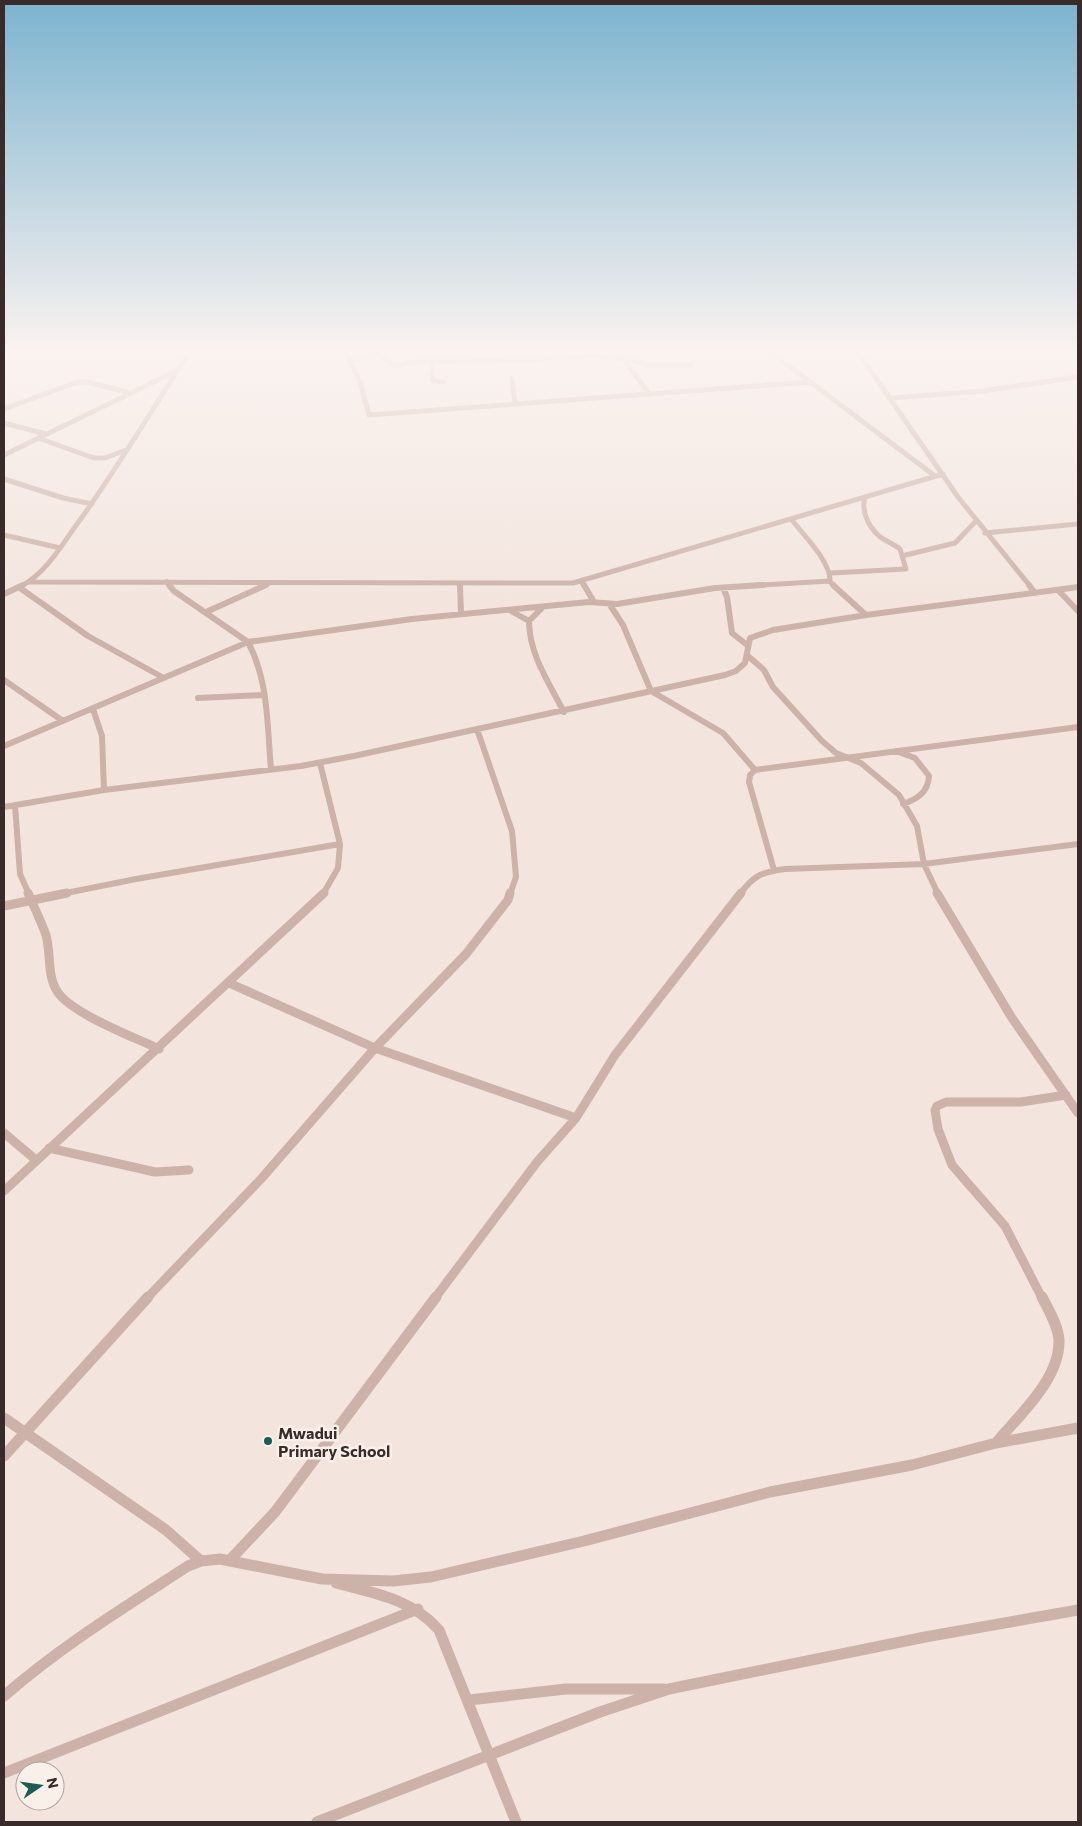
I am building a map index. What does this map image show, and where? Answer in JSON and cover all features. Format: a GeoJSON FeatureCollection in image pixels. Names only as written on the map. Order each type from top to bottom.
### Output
{"type":"FeatureCollection","features":[{"type":"Feature","properties":{"kind":"street"},"geometry":{"type":"LineString","coordinates":[[4,455],[42,436]]}},
{"type":"Feature","properties":{"kind":"street"},"geometry":{"type":"LineString","coordinates":[[4,594],[30,582],[60,548],[92,504],[135,436]]}},
{"type":"Feature","properties":{"kind":"street"},"geometry":{"type":"LineString","coordinates":[[882,436],[935,476]]}},
{"type":"Feature","properties":{"kind":"street"},"geometry":{"type":"LineString","coordinates":[[916,436],[985,533],[1035,593]]}},
{"type":"Feature","properties":{"kind":"street"},"geometry":{"type":"LineString","coordinates":[[38,438],[94,458],[106,458],[126,450]]}},
{"type":"Feature","properties":{"kind":"street"},"geometry":{"type":"LineString","coordinates":[[30,582],[557,584],[580,581],[942,474]]}},
{"type":"Feature","properties":{"kind":"street"},"geometry":{"type":"LineString","coordinates":[[4,479],[51,495],[92,504]]}},
{"type":"Feature","properties":{"kind":"street"},"geometry":{"type":"LineString","coordinates":[[831,573],[903,570],[906,568],[895,544],[880,537],[866,516],[862,507],[865,497]]}},
{"type":"Feature","properties":{"kind":"street"},"geometry":{"type":"LineString","coordinates":[[791,519],[831,573],[832,579],[829,581]]}},
{"type":"Feature","properties":{"kind":"street"},"geometry":{"type":"LineString","coordinates":[[902,556],[955,543],[976,521]]}},
{"type":"Feature","properties":{"kind":"street"},"geometry":{"type":"LineString","coordinates":[[985,533],[1078,524]]}},
{"type":"Feature","properties":{"kind":"street"},"geometry":{"type":"LineString","coordinates":[[4,534],[60,548]]}},
{"type":"Feature","properties":{"kind":"street"},"geometry":{"type":"LineString","coordinates":[[580,581],[594,602]]}},
{"type":"Feature","properties":{"kind":"street"},"geometry":{"type":"LineString","coordinates":[[4,746],[94,709],[162,677],[248,642],[460,614],[594,602],[610,605],[723,588],[829,581],[866,615]]}},
{"type":"Feature","properties":{"kind":"street"},"geometry":{"type":"LineString","coordinates":[[167,582],[174,591],[248,642],[254,650],[264,695],[271,769]]}},
{"type":"Feature","properties":{"kind":"street"},"geometry":{"type":"LineString","coordinates":[[206,612],[270,582]]}},
{"type":"Feature","properties":{"kind":"street"},"geometry":{"type":"LineString","coordinates":[[460,583],[460,614]]}},
{"type":"Feature","properties":{"kind":"street"},"geometry":{"type":"LineString","coordinates":[[4,807],[104,790],[320,763],[564,712],[733,672],[744,664],[748,656],[747,645],[750,638],[759,634],[866,615],[1078,587]]}},
{"type":"Feature","properties":{"kind":"street"},"geometry":{"type":"LineString","coordinates":[[20,588],[61,619],[162,677]]}},
{"type":"Feature","properties":{"kind":"street"},"geometry":{"type":"LineString","coordinates":[[723,588],[729,603],[731,633],[735,638],[747,645]]}},
{"type":"Feature","properties":{"kind":"street"},"geometry":{"type":"LineString","coordinates":[[1058,590],[1078,611]]}},
{"type":"Feature","properties":{"kind":"street"},"geometry":{"type":"LineString","coordinates":[[610,605],[623,625],[651,691],[723,733],[755,770]]}},
{"type":"Feature","properties":{"kind":"street"},"geometry":{"type":"LineString","coordinates":[[544,607],[529,621],[529,633],[535,653],[564,712]]}},
{"type":"Feature","properties":{"kind":"street"},"geometry":{"type":"LineString","coordinates":[[509,610],[529,621]]}},
{"type":"Feature","properties":{"kind":"street"},"geometry":{"type":"LineString","coordinates":[[748,656],[764,670],[774,687],[822,741],[836,753],[861,763],[896,791],[917,826],[924,864],[939,897],[1012,1018],[1078,1113]]}},
{"type":"Feature","properties":{"kind":"street"},"geometry":{"type":"LineString","coordinates":[[4,680],[63,721]]}},
{"type":"Feature","properties":{"kind":"street"},"geometry":{"type":"LineString","coordinates":[[198,698],[264,695]]}},
{"type":"Feature","properties":{"kind":"street"},"geometry":{"type":"LineString","coordinates":[[94,709],[102,736],[104,790]]}},
{"type":"Feature","properties":{"kind":"street"},"geometry":{"type":"LineString","coordinates":[[774,870],[749,782],[750,775],[755,770],[850,759],[894,750],[1078,728]]}},
{"type":"Feature","properties":{"kind":"street"},"geometry":{"type":"LineString","coordinates":[[4,1456],[176,1266],[261,1179],[376,1048],[484,934],[508,900],[514,886],[516,863],[512,831],[478,729]]}},
{"type":"Feature","properties":{"kind":"street"},"geometry":{"type":"LineString","coordinates":[[894,750],[915,758],[929,776],[929,784],[924,793],[903,804]]}},
{"type":"Feature","properties":{"kind":"street"},"geometry":{"type":"LineString","coordinates":[[4,1191],[159,1049],[324,892],[338,868],[340,844],[320,763]]}},
{"type":"Feature","properties":{"kind":"street"},"geometry":{"type":"LineString","coordinates":[[15,805],[20,874],[46,936],[53,983],[60,997],[88,1015],[159,1049]]}},
{"type":"Feature","properties":{"kind":"street"},"geometry":{"type":"LineString","coordinates":[[4,906],[136,879],[340,844]]}},
{"type":"Feature","properties":{"kind":"street"},"geometry":{"type":"LineString","coordinates":[[229,1561],[251,1540],[275,1512],[537,1162],[576,1118],[615,1055],[717,921],[750,881],[764,872],[774,870],[924,864],[1078,844]]}},
{"type":"Feature","properties":{"kind":"street"},"geometry":{"type":"LineString","coordinates":[[229,983],[376,1048],[576,1118]]}},
{"type":"Feature","properties":{"kind":"street"},"geometry":{"type":"LineString","coordinates":[[996,1443],[1051,1376],[1057,1360],[1059,1338],[1051,1315],[1005,1226],[952,1165],[938,1129],[935,1110],[940,1104],[950,1102],[1021,1102],[1066,1096]]}},
{"type":"Feature","properties":{"kind":"street"},"geometry":{"type":"LineString","coordinates":[[4,1133],[36,1160]]}},
{"type":"Feature","properties":{"kind":"street"},"geometry":{"type":"LineString","coordinates":[[49,1148],[155,1172],[189,1170]]}},
{"type":"Feature","properties":{"kind":"street"},"geometry":{"type":"LineString","coordinates":[[4,1418],[24,1434],[166,1530],[201,1561]]}},
{"type":"Feature","properties":{"kind":"street"},"geometry":{"type":"LineString","coordinates":[[322,1579],[393,1581],[431,1577],[584,1542],[770,1492],[912,1465],[996,1443],[1078,1428]]}},
{"type":"Feature","properties":{"kind":"street"},"geometry":{"type":"LineString","coordinates":[[4,1696],[67,1645],[188,1566],[201,1561],[229,1561],[252,1567],[322,1579],[404,1603],[418,1610],[439,1630],[469,1700],[516,1822]]}},
{"type":"Feature","properties":{"kind":"street"},"geometry":{"type":"LineString","coordinates":[[4,1773],[418,1610]]}},
{"type":"Feature","properties":{"kind":"street"},"geometry":{"type":"LineString","coordinates":[[317,1822],[600,1712],[669,1690],[925,1636],[1078,1610]]}},
{"type":"Feature","properties":{"kind":"street"},"geometry":{"type":"LineString","coordinates":[[469,1700],[521,1691],[585,1687],[669,1690]]}},
{"type":"Feature","properties":{"kind":"place","name":"Mwadui Primary School"},"geometry":{"type":"Point","coordinates":[268,1441]}}]}
